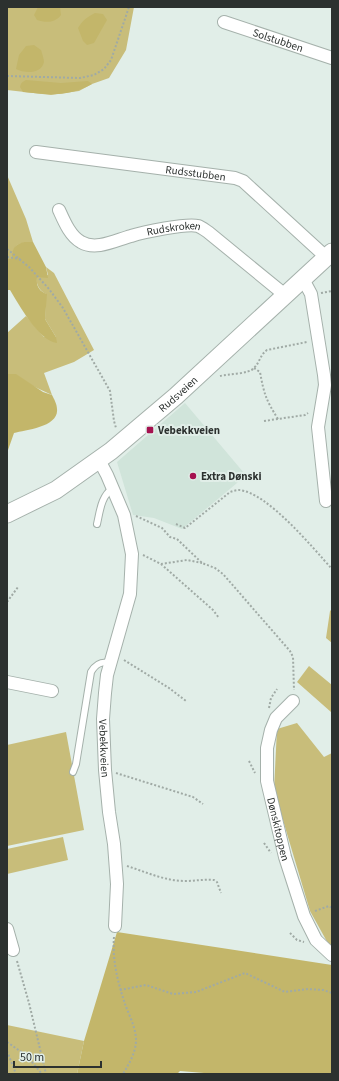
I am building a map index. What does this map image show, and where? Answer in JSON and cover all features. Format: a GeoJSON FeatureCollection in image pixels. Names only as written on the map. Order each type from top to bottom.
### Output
{"type":"FeatureCollection","features":[{"type":"Feature","properties":{"kind":"street","name":"Solstubben"},"geometry":{"type":"LineString","coordinates":[[224,22],[332,58]]}},
{"type":"Feature","properties":{"kind":"street","name":"Rudsstubben"},"geometry":{"type":"LineString","coordinates":[[36,152],[235,178],[243,181],[329,254]]}},
{"type":"Feature","properties":{"kind":"street","name":"Rudskroken"},"geometry":{"type":"LineString","coordinates":[[59,210],[73,234],[81,242],[92,246],[104,244],[132,235],[188,225],[198,226],[208,232],[285,295]]}},
{"type":"Feature","properties":{"kind":"street","name":"Rudsveien"},"geometry":{"type":"LineString","coordinates":[[7,514],[56,490],[121,443],[170,401],[329,254]]}},
{"type":"Feature","properties":{"kind":"street"},"geometry":{"type":"LineString","coordinates":[[303,279],[311,294],[325,385],[318,428],[326,501]]}},
{"type":"Feature","properties":{"kind":"street","name":"Vebekkveien"},"geometry":{"type":"LineString","coordinates":[[99,460],[124,515],[132,554],[130,594],[107,676],[105,693],[105,770],[116,862],[117,884],[115,926]]}},
{"type":"Feature","properties":{"kind":"street"},"geometry":{"type":"LineString","coordinates":[[7,682],[52,691]]}},
{"type":"Feature","properties":{"kind":"street","name":"Dønskitoppen"},"geometry":{"type":"LineString","coordinates":[[294,701],[276,718],[271,730],[267,748],[267,780],[285,857],[304,916],[316,940],[332,955]]}},
{"type":"Feature","properties":{"kind":"street"},"geometry":{"type":"LineString","coordinates":[[7,929],[13,950]]}},
{"type":"Feature","properties":{"kind":"lane"},"geometry":{"type":"LineString","coordinates":[[97,524],[102,501],[106,493],[113,488]]}},
{"type":"Feature","properties":{"kind":"lane"},"geometry":{"type":"LineString","coordinates":[[73,772],[76,764],[90,672],[95,666],[113,658]]}},
{"type":"Feature","properties":{"kind":"path"},"geometry":{"type":"LineString","coordinates":[[7,76],[80,78],[94,75],[104,69],[110,60],[129,7]]}},
{"type":"Feature","properties":{"kind":"path"},"geometry":{"type":"LineString","coordinates":[[7,249],[21,259],[49,289],[63,308],[110,391],[114,421],[121,443]]}},
{"type":"Feature","properties":{"kind":"path"},"geometry":{"type":"LineString","coordinates":[[7,257],[21,259]]}},
{"type":"Feature","properties":{"kind":"path"},"geometry":{"type":"LineString","coordinates":[[203,371],[210,375],[217,376],[250,371],[254,368],[262,353],[267,350],[306,343],[318,332]]}},
{"type":"Feature","properties":{"kind":"path"},"geometry":{"type":"LineString","coordinates":[[254,368],[260,372],[267,401],[278,419]]}},
{"type":"Feature","properties":{"kind":"path"},"geometry":{"type":"LineString","coordinates":[[264,421],[305,415],[321,406]]}},
{"type":"Feature","properties":{"kind":"path"},"geometry":{"type":"LineString","coordinates":[[176,524],[185,528],[230,492],[238,490],[247,492],[263,501],[282,515],[332,569]]}},
{"type":"Feature","properties":{"kind":"path"},"geometry":{"type":"LineString","coordinates":[[124,515],[136,516],[162,528],[170,537],[177,539],[204,563]]}},
{"type":"Feature","properties":{"kind":"path"},"geometry":{"type":"LineString","coordinates":[[131,549],[161,564],[213,610],[219,618]]}},
{"type":"Feature","properties":{"kind":"path"},"geometry":{"type":"LineString","coordinates":[[161,564],[187,560],[204,563],[223,574],[290,651],[292,657],[294,701]]}},
{"type":"Feature","properties":{"kind":"path"},"geometry":{"type":"LineString","coordinates":[[7,602],[18,587]]}},
{"type":"Feature","properties":{"kind":"path"},"geometry":{"type":"LineString","coordinates":[[113,658],[136,667],[186,701]]}},
{"type":"Feature","properties":{"kind":"path"},"geometry":{"type":"LineString","coordinates":[[105,770],[193,797],[203,804]]}},
{"type":"Feature","properties":{"kind":"path"},"geometry":{"type":"LineString","coordinates":[[116,862],[161,878],[184,881],[214,880],[217,882],[221,893]]}},
{"type":"Feature","properties":{"kind":"path"},"geometry":{"type":"LineString","coordinates":[[304,916],[329,906],[332,908]]}},
{"type":"Feature","properties":{"kind":"path"},"geometry":{"type":"LineString","coordinates":[[115,926],[113,947],[120,990],[134,1029],[136,1040],[132,1059],[123,1074]]}},
{"type":"Feature","properties":{"kind":"path"},"geometry":{"type":"LineString","coordinates":[[13,950],[29,1003],[46,1074]]}},
{"type":"Feature","properties":{"kind":"path"},"geometry":{"type":"LineString","coordinates":[[120,990],[146,985],[173,994],[196,992],[245,973],[285,992],[308,989],[323,990],[332,993]]}},
{"type":"Feature","properties":{"kind":"path"},"geometry":{"type":"LineString","coordinates":[[7,1042],[27,1056],[42,1074]]}},
{"type":"Feature","properties":{"kind":"path"},"geometry":{"type":"LineString","coordinates":[[7,1051],[16,1074]]}},
{"type":"Feature","properties":{"kind":"shaded area"},"geometry":{"type":"Polygon","coordinates":[[[7,7],[134,7],[126,50],[109,78],[92,84],[79,91],[51,95],[7,90],[7,7]]]}},
{"type":"Feature","properties":{"kind":"shaded area"},"geometry":{"type":"Polygon","coordinates":[[[38,7],[60,7],[61,15],[56,20],[50,22],[37,20],[34,15],[38,7]]]}},
{"type":"Feature","properties":{"kind":"shaded area"},"geometry":{"type":"Polygon","coordinates":[[[95,13],[103,14],[107,20],[94,43],[87,45],[83,41],[78,28],[85,19],[95,13]]]}},
{"type":"Feature","properties":{"kind":"shaded area"},"geometry":{"type":"Polygon","coordinates":[[[34,45],[41,50],[44,61],[42,66],[36,71],[32,72],[16,69],[19,55],[26,46],[34,45]]]}},
{"type":"Feature","properties":{"kind":"shaded area"},"geometry":{"type":"Polygon","coordinates":[[[26,80],[61,83],[88,81],[92,84],[67,93],[42,94],[23,92],[20,87],[26,80]]]}},
{"type":"Feature","properties":{"kind":"shaded area"},"geometry":{"type":"Polygon","coordinates":[[[7,175],[26,219],[33,242],[18,245],[14,250],[11,259],[7,259],[7,175]]]}},
{"type":"Feature","properties":{"kind":"shaded area"},"geometry":{"type":"Polygon","coordinates":[[[24,242],[33,242],[46,267],[48,278],[37,277],[37,283],[40,290],[47,294],[45,319],[56,337],[57,343],[50,341],[43,336],[24,313],[10,290],[7,290],[7,259],[11,259],[13,250],[16,246],[24,242]]]}},
{"type":"Feature","properties":{"kind":"shaded area"},"geometry":{"type":"Polygon","coordinates":[[[46,267],[54,273],[94,350],[74,362],[44,373],[52,395],[7,374],[7,333],[26,316],[44,337],[56,337],[45,319],[46,294],[40,289],[36,280],[36,277],[48,275],[46,267]]]}},
{"type":"Feature","properties":{"kind":"shaded area"},"geometry":{"type":"Polygon","coordinates":[[[7,374],[16,374],[43,392],[52,395],[57,409],[53,420],[47,424],[41,427],[14,433],[7,453],[7,374]]]}},
{"type":"Feature","properties":{"kind":"shaded area"},"geometry":{"type":"Polygon","coordinates":[[[185,403],[244,473],[237,483],[182,529],[154,518],[133,515],[117,462],[185,403]]]}},
{"type":"Feature","properties":{"kind":"shaded area"},"geometry":{"type":"Polygon","coordinates":[[[332,609],[332,643],[326,638],[330,611],[332,609]]]}},
{"type":"Feature","properties":{"kind":"shaded area"},"geometry":{"type":"Polygon","coordinates":[[[309,666],[332,685],[331,712],[297,682],[309,666]]]}},
{"type":"Feature","properties":{"kind":"shaded area"},"geometry":{"type":"Polygon","coordinates":[[[297,723],[324,757],[332,753],[332,948],[330,947],[310,911],[274,790],[277,729],[297,723]]]}},
{"type":"Feature","properties":{"kind":"shaded area"},"geometry":{"type":"Polygon","coordinates":[[[66,732],[84,830],[7,846],[7,745],[66,732]]]}},
{"type":"Feature","properties":{"kind":"shaded area"},"geometry":{"type":"Polygon","coordinates":[[[63,837],[68,860],[7,874],[7,849],[63,837]]]}},
{"type":"Feature","properties":{"kind":"shaded area"},"geometry":{"type":"Polygon","coordinates":[[[117,932],[332,965],[332,1074],[216,1074],[180,1071],[177,1074],[77,1074],[84,1041],[117,932]]]}},
{"type":"Feature","properties":{"kind":"shaded area"},"geometry":{"type":"Polygon","coordinates":[[[7,1025],[84,1041],[77,1074],[7,1074],[7,1025]]]}},
{"type":"Feature","properties":{"kind":"place","name":"Vebekkveien"},"geometry":{"type":"Point","coordinates":[150,430]}},
{"type":"Feature","properties":{"kind":"place","name":"Extra Dønski"},"geometry":{"type":"Point","coordinates":[193,476]}}]}
